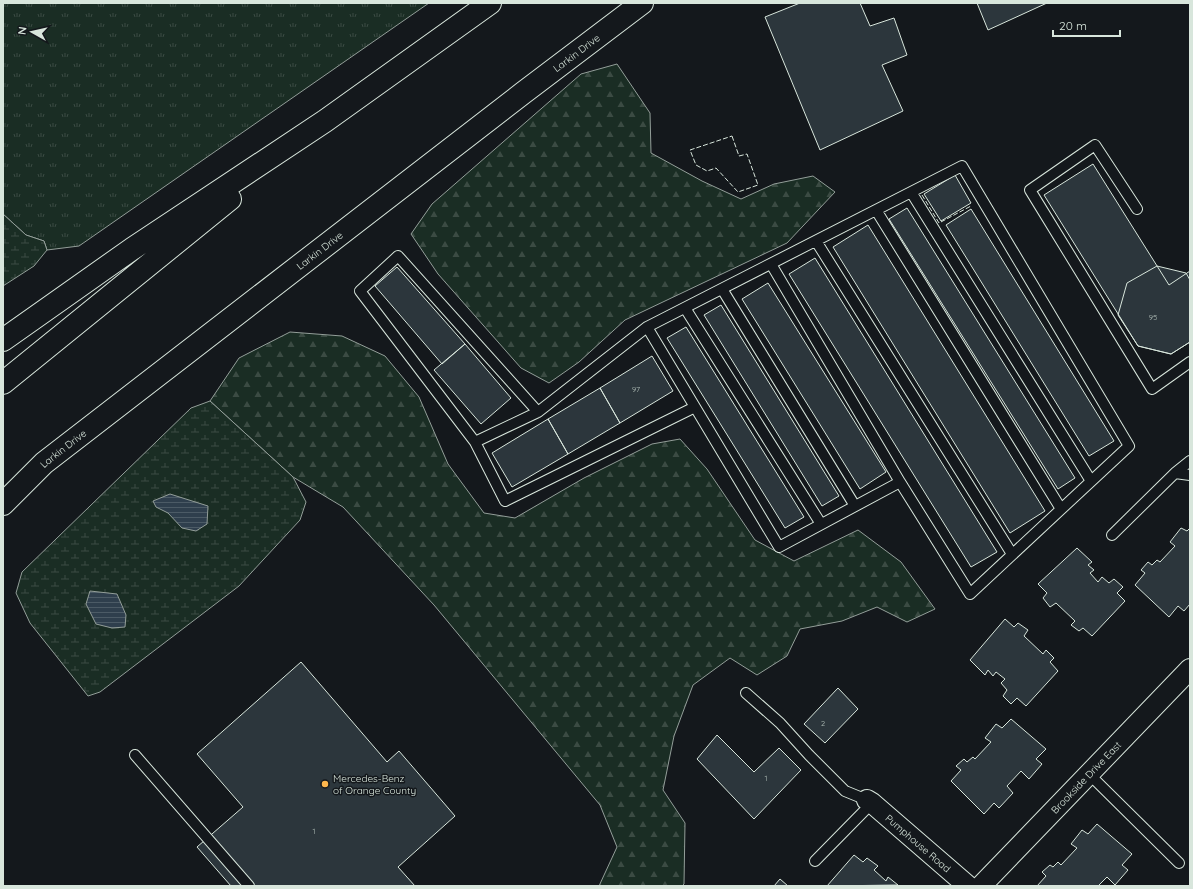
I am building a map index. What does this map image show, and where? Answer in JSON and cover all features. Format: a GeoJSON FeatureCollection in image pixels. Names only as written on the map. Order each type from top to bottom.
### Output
{"type":"FeatureCollection","features":[{"type":"Feature","properties":{"kind":"main road"},"geometry":{"type":"LineString","coordinates":[[3,340],[132,250],[325,121],[490,3]]}},
{"type":"Feature","properties":{"kind":"main road","name":"Larkin Drive"},"geometry":{"type":"LineString","coordinates":[[3,504],[44,462],[524,92],[642,3]]}},
{"type":"Feature","properties":{"kind":"main road"},"geometry":{"type":"LineString","coordinates":[[3,383],[325,121]]}},
{"type":"Feature","properties":{"kind":"street","name":"Brookside Drive East"},"geometry":{"type":"LineString","coordinates":[[981,886],[1190,669]]}},
{"type":"Feature","properties":{"kind":"street","name":"Pumphouse Road"},"geometry":{"type":"LineString","coordinates":[[870,802],[968,886]]}},
{"type":"Feature","properties":{"kind":"lane"},"geometry":{"type":"LineString","coordinates":[[1137,209],[1096,144],[1030,190],[1152,389],[1190,362]]}},
{"type":"Feature","properties":{"kind":"lane"},"geometry":{"type":"LineString","coordinates":[[475,442],[538,412],[647,327],[962,166],[1129,446],[970,594],[900,482],[771,264]]}},
{"type":"Feature","properties":{"kind":"lane"},"geometry":{"type":"LineString","coordinates":[[911,192],[1091,481]]}},
{"type":"Feature","properties":{"kind":"lane"},"geometry":{"type":"LineString","coordinates":[[876,210],[1061,509]]}},
{"type":"Feature","properties":{"kind":"lane"},"geometry":{"type":"LineString","coordinates":[[816,241],[1012,554]]}},
{"type":"Feature","properties":{"kind":"lane"},"geometry":{"type":"LineString","coordinates":[[538,412],[398,256],[360,291],[475,442],[505,501],[695,407]]}},
{"type":"Feature","properties":{"kind":"lane"},"geometry":{"type":"LineString","coordinates":[[722,289],[855,506]]}},
{"type":"Feature","properties":{"kind":"lane"},"geometry":{"type":"LineString","coordinates":[[685,308],[821,524]]}},
{"type":"Feature","properties":{"kind":"lane"},"geometry":{"type":"LineString","coordinates":[[647,327],[779,547],[900,482]]}},
{"type":"Feature","properties":{"kind":"lane"},"geometry":{"type":"LineString","coordinates":[[1112,535],[1190,461]]}},
{"type":"Feature","properties":{"kind":"lane"},"geometry":{"type":"LineString","coordinates":[[1176,473],[1190,475]]}},
{"type":"Feature","properties":{"kind":"lane"},"geometry":{"type":"LineString","coordinates":[[746,693],[780,723],[845,791],[870,802],[815,860]]}},
{"type":"Feature","properties":{"kind":"lane"},"geometry":{"type":"LineString","coordinates":[[135,755],[249,886]]}},
{"type":"Feature","properties":{"kind":"lane"},"geometry":{"type":"LineString","coordinates":[[1089,774],[1178,863]]}},
{"type":"Feature","properties":{"kind":"green space"},"geometry":{"type":"Polygon","coordinates":[[[3,3],[429,3],[79,246],[47,250],[44,241],[26,235],[3,214],[3,3]]]}},
{"type":"Feature","properties":{"kind":"green space"},"geometry":{"type":"Polygon","coordinates":[[[617,64],[650,113],[651,153],[702,181],[741,199],[774,184],[813,176],[835,192],[787,243],[625,320],[579,362],[549,383],[521,368],[438,274],[411,234],[432,204],[581,74],[617,64]]]}},
{"type":"Feature","properties":{"kind":"green space"},"geometry":{"type":"Polygon","coordinates":[[[3,214],[26,235],[44,241],[47,250],[34,266],[3,286],[3,214]]]}},
{"type":"Feature","properties":{"kind":"green space"},"geometry":{"type":"Polygon","coordinates":[[[290,332],[342,336],[385,356],[419,397],[448,464],[484,513],[515,518],[584,478],[652,444],[680,439],[707,469],[755,540],[794,561],[858,530],[901,562],[935,609],[907,622],[877,607],[842,621],[800,629],[787,656],[757,675],[730,658],[693,685],[674,736],[663,790],[685,823],[684,884],[682,886],[599,886],[617,847],[600,805],[434,605],[343,507],[293,477],[210,401],[239,358],[290,332]]]}},
{"type":"Feature","properties":{"kind":"green space"},"geometry":{"type":"Polygon","coordinates":[[[210,401],[293,477],[306,502],[300,520],[239,586],[100,692],[88,696],[30,623],[16,593],[22,572],[191,408],[210,401]]]}},
{"type":"Feature","properties":{"kind":"water"},"geometry":{"type":"Polygon","coordinates":[[[170,494],[208,506],[207,524],[196,531],[182,528],[168,513],[156,507],[153,501],[170,494]]]}},
{"type":"Feature","properties":{"kind":"water"},"geometry":{"type":"Polygon","coordinates":[[[90,591],[117,594],[126,615],[125,627],[112,628],[96,624],[86,604],[90,591]]]}},
{"type":"Feature","properties":{"kind":"building"},"geometry":{"type":"Polygon","coordinates":[[[800,3],[860,3],[870,26],[894,18],[907,55],[882,65],[903,111],[820,150],[765,17],[800,3]]]}},
{"type":"Feature","properties":{"kind":"building"},"geometry":{"type":"Polygon","coordinates":[[[977,3],[1047,3],[988,30],[977,3]]]}},
{"type":"Feature","properties":{"kind":"building"},"geometry":{"type":"Polygon","coordinates":[[[1093,164],[1169,285],[1190,271],[1190,342],[1171,354],[1138,346],[1044,195],[1093,164]]]}},
{"type":"Feature","properties":{"kind":"building"},"geometry":{"type":"Polygon","coordinates":[[[955,175],[971,203],[941,221],[924,194],[955,175]]]}},
{"type":"Feature","properties":{"kind":"building"},"geometry":{"type":"Polygon","coordinates":[[[907,208],[1075,478],[1058,489],[889,219],[907,208]]]}},
{"type":"Feature","properties":{"kind":"building"},"geometry":{"type":"Polygon","coordinates":[[[971,209],[1114,441],[1089,456],[946,225],[971,209]]]}},
{"type":"Feature","properties":{"kind":"building"},"geometry":{"type":"Polygon","coordinates":[[[868,225],[1045,511],[1010,533],[833,247],[868,225]]]}},
{"type":"Feature","properties":{"kind":"building"},"geometry":{"type":"Polygon","coordinates":[[[815,258],[997,552],[971,567],[789,274],[815,258]]]}},
{"type":"Feature","properties":{"kind":"building"},"geometry":{"type":"Polygon","coordinates":[[[1157,266],[1186,273],[1190,280],[1190,342],[1171,354],[1138,346],[1118,315],[1127,283],[1157,266]]]}},
{"type":"Feature","properties":{"kind":"building"},"geometry":{"type":"Polygon","coordinates":[[[397,267],[465,344],[442,364],[375,286],[397,267]]]}},
{"type":"Feature","properties":{"kind":"building"},"geometry":{"type":"Polygon","coordinates":[[[768,283],[886,472],[860,489],[742,299],[768,283]]]}},
{"type":"Feature","properties":{"kind":"building"},"geometry":{"type":"Polygon","coordinates":[[[721,305],[839,496],[822,506],[704,315],[721,305]]]}},
{"type":"Feature","properties":{"kind":"building"},"geometry":{"type":"Polygon","coordinates":[[[686,327],[804,517],[785,528],[667,338],[686,327]]]}},
{"type":"Feature","properties":{"kind":"building"},"geometry":{"type":"Polygon","coordinates":[[[465,344],[511,398],[481,424],[434,370],[465,344]]]}},
{"type":"Feature","properties":{"kind":"building"},"geometry":{"type":"Polygon","coordinates":[[[652,356],[673,391],[620,423],[600,388],[652,356]]]}},
{"type":"Feature","properties":{"kind":"building"},"geometry":{"type":"Polygon","coordinates":[[[600,388],[620,423],[568,454],[548,419],[600,388]]]}},
{"type":"Feature","properties":{"kind":"building"},"geometry":{"type":"Polygon","coordinates":[[[548,419],[568,454],[512,487],[492,453],[548,419]]]}},
{"type":"Feature","properties":{"kind":"building"},"geometry":{"type":"Polygon","coordinates":[[[1181,528],[1187,531],[1190,528],[1190,604],[1184,611],[1178,606],[1169,617],[1135,585],[1145,573],[1141,570],[1148,562],[1152,565],[1157,560],[1160,562],[1175,546],[1170,542],[1181,528]]]}},
{"type":"Feature","properties":{"kind":"building"},"geometry":{"type":"Polygon","coordinates":[[[1077,548],[1092,562],[1088,565],[1094,570],[1090,573],[1098,582],[1102,577],[1109,583],[1114,579],[1123,587],[1117,593],[1125,601],[1092,636],[1083,628],[1079,631],[1071,625],[1075,621],[1056,603],[1050,607],[1043,598],[1047,593],[1038,584],[1077,548]]]}},
{"type":"Feature","properties":{"kind":"building"},"geometry":{"type":"Polygon","coordinates":[[[1005,619],[1014,627],[1018,623],[1028,630],[1024,636],[1043,654],[1046,650],[1054,658],[1050,662],[1058,671],[1026,706],[1017,698],[1011,704],[1003,696],[1007,690],[1001,683],[1005,679],[996,672],[993,676],[988,670],[985,675],[970,660],[1005,619]]]}},
{"type":"Feature","properties":{"kind":"building","name":"Mercedes-Benz of Orange County"},"geometry":{"type":"Polygon","coordinates":[[[301,662],[387,762],[399,751],[455,816],[398,867],[415,886],[231,886],[197,847],[243,807],[197,754],[301,662]]]}},
{"type":"Feature","properties":{"kind":"building"},"geometry":{"type":"Polygon","coordinates":[[[838,688],[858,709],[825,743],[804,724],[838,688]]]}},
{"type":"Feature","properties":{"kind":"building"},"geometry":{"type":"Polygon","coordinates":[[[1011,719],[1046,749],[1036,759],[1042,764],[1029,779],[1021,771],[1007,786],[1013,793],[999,808],[994,803],[984,814],[951,781],[961,770],[956,766],[964,759],[967,762],[973,757],[975,759],[991,742],[985,738],[996,724],[1002,728],[1011,719]]]}},
{"type":"Feature","properties":{"kind":"building"},"geometry":{"type":"Polygon","coordinates":[[[717,735],[754,772],[779,748],[801,770],[754,819],[697,759],[717,735]]]}},
{"type":"Feature","properties":{"kind":"building"},"geometry":{"type":"Polygon","coordinates":[[[1097,824],[1132,854],[1122,865],[1128,870],[1115,885],[1107,877],[1098,886],[1037,886],[1046,876],[1042,872],[1050,865],[1053,867],[1058,862],[1061,865],[1077,848],[1071,844],[1082,830],[1088,834],[1097,824]]]}},
{"type":"Feature","properties":{"kind":"building"},"geometry":{"type":"Polygon","coordinates":[[[854,855],[863,862],[867,858],[878,866],[874,870],[886,881],[888,877],[898,885],[827,886],[854,855]]]}},
{"type":"Feature","properties":{"kind":"building"},"geometry":{"type":"Polygon","coordinates":[[[780,879],[788,886],[774,886],[780,879]]]}},
{"type":"Feature","properties":{"kind":"fence"},"geometry":{"type":"LineString","coordinates":[[732,136],[739,156],[747,154],[758,185],[738,192],[716,168],[707,171],[696,165],[690,150],[732,136]]}},
{"type":"Feature","properties":{"kind":"fence"},"geometry":{"type":"LineString","coordinates":[[922,195],[939,223],[971,206]]}},
{"type":"Feature","properties":{"kind":"place","name":"Mercedes-Benz of Orange County"},"geometry":{"type":"Point","coordinates":[325,784]}}]}
